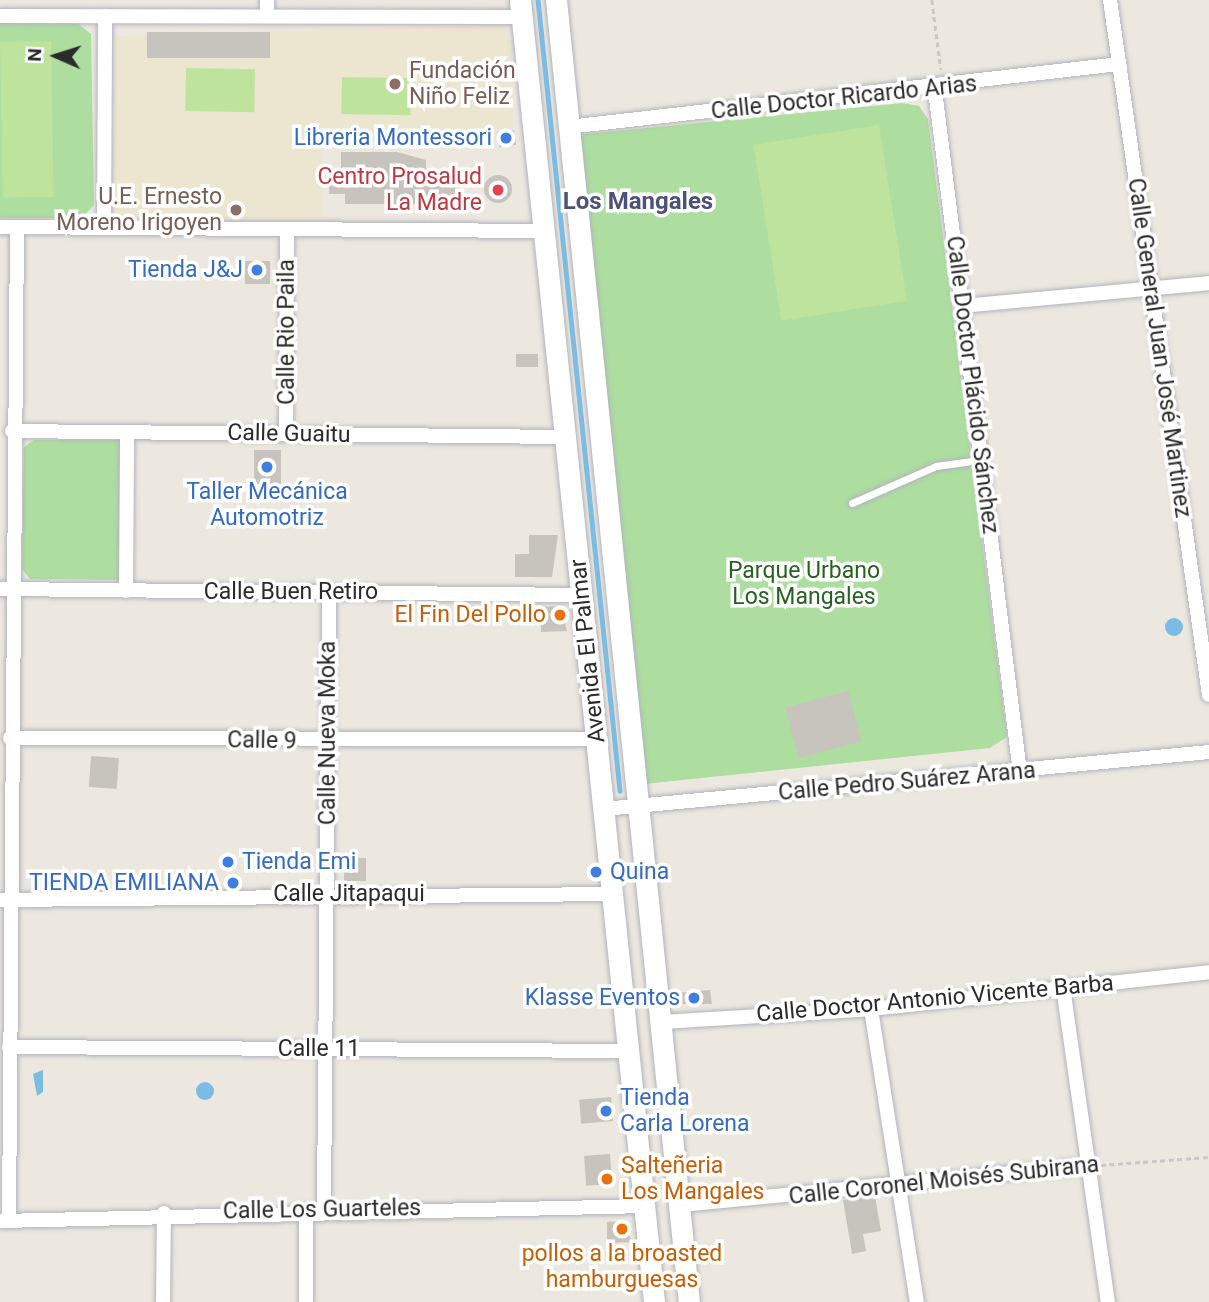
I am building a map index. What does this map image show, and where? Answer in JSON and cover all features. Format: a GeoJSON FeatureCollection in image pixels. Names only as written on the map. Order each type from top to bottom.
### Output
{"type":"FeatureCollection","features":[{"type":"Feature","properties":{"kind":"street"},"geometry":{"type":"LineString","coordinates":[[18,0],[18,16]]}},
{"type":"Feature","properties":{"kind":"street"},"geometry":{"type":"LineString","coordinates":[[267,0],[267,16]]}},
{"type":"Feature","properties":{"kind":"street","name":"Avenida El Palmar"},"geometry":{"type":"LineString","coordinates":[[556,0],[546,75],[545,231],[567,438],[586,477],[639,807],[689,1302]]}},
{"type":"Feature","properties":{"kind":"street","name":"Calle General Juan José Martinez"},"geometry":{"type":"LineString","coordinates":[[1110,0],[1209,695]]}},
{"type":"Feature","properties":{"kind":"street"},"geometry":{"type":"LineString","coordinates":[[0,16],[267,16],[521,8]]}},
{"type":"Feature","properties":{"kind":"street","name":"Avenida El Palmar"},"geometry":{"type":"LineString","coordinates":[[521,8],[568,127],[586,477],[581,595],[654,1302]]}},
{"type":"Feature","properties":{"kind":"street"},"geometry":{"type":"LineString","coordinates":[[104,228],[105,16]]}},
{"type":"Feature","properties":{"kind":"street","name":"Calle Doctor Ricardo Arias"},"geometry":{"type":"LineString","coordinates":[[568,127],[935,90],[1119,64]]}},
{"type":"Feature","properties":{"kind":"street","name":"Calle Doctor Plácido Sánchez"},"geometry":{"type":"LineString","coordinates":[[935,90],[1020,772]]}},
{"type":"Feature","properties":{"kind":"street"},"geometry":{"type":"LineString","coordinates":[[0,228],[545,231]]}},
{"type":"Feature","properties":{"kind":"street"},"geometry":{"type":"LineString","coordinates":[[4,1221],[9,1046],[5,900],[10,738],[6,589],[17,228]]}},
{"type":"Feature","properties":{"kind":"street","name":"Calle Rio Paila"},"geometry":{"type":"LineString","coordinates":[[286,434],[288,229]]}},
{"type":"Feature","properties":{"kind":"street"},"geometry":{"type":"LineString","coordinates":[[962,306],[1209,283]]}},
{"type":"Feature","properties":{"kind":"street","name":"Calle Guaitu"},"geometry":{"type":"LineString","coordinates":[[12,431],[567,438]]}},
{"type":"Feature","properties":{"kind":"street"},"geometry":{"type":"LineString","coordinates":[[126,590],[127,432]]}},
{"type":"Feature","properties":{"kind":"street","name":"Calle Buen Retiro"},"geometry":{"type":"LineString","coordinates":[[6,589],[581,595]]}},
{"type":"Feature","properties":{"kind":"street","name":"Calle Nueva Moka"},"geometry":{"type":"LineString","coordinates":[[324,1210],[329,592]]}},
{"type":"Feature","properties":{"kind":"street","name":"Calle 9"},"geometry":{"type":"LineString","coordinates":[[10,738],[328,742],[597,739]]}},
{"type":"Feature","properties":{"kind":"street","name":"Calle Pedro Suárez Arana"},"geometry":{"type":"LineString","coordinates":[[604,809],[1020,772],[1209,752]]}},
{"type":"Feature","properties":{"kind":"street","name":"Calle Jitapaqui"},"geometry":{"type":"LineString","coordinates":[[5,900],[327,893],[613,894]]}},
{"type":"Feature","properties":{"kind":"street","name":"Calle Doctor Antonio Vicente Barba"},"geometry":{"type":"LineString","coordinates":[[661,1022],[871,1009],[1209,972]]}},
{"type":"Feature","properties":{"kind":"street"},"geometry":{"type":"LineString","coordinates":[[1063,987],[1108,1302]]}},
{"type":"Feature","properties":{"kind":"street"},"geometry":{"type":"LineString","coordinates":[[871,1009],[917,1302]]}},
{"type":"Feature","properties":{"kind":"street","name":"Calle 11"},"geometry":{"type":"LineString","coordinates":[[9,1046],[629,1051]]}},
{"type":"Feature","properties":{"kind":"street","name":"Calle Coronel Moisés Subirana"},"geometry":{"type":"LineString","coordinates":[[680,1205],[901,1188],[1088,1166]]}},
{"type":"Feature","properties":{"kind":"street","name":"Calle Los Guarteles"},"geometry":{"type":"LineString","coordinates":[[4,1221],[164,1213],[645,1206]]}},
{"type":"Feature","properties":{"kind":"street"},"geometry":{"type":"LineString","coordinates":[[306,1211],[306,1302]]}},
{"type":"Feature","properties":{"kind":"street"},"geometry":{"type":"LineString","coordinates":[[163,1302],[164,1213]]}},
{"type":"Feature","properties":{"kind":"street"},"geometry":{"type":"LineString","coordinates":[[649,1241],[662,1245],[682,1237]]}},
{"type":"Feature","properties":{"kind":"lane"},"geometry":{"type":"LineString","coordinates":[[852,503],[936,466],[981,460]]}},
{"type":"Feature","properties":{"kind":"path"},"geometry":{"type":"LineString","coordinates":[[932,0],[943,81],[935,90]]}},
{"type":"Feature","properties":{"kind":"path","name":"Calle Coronel Moisés Subirana"},"geometry":{"type":"LineString","coordinates":[[1088,1166],[1209,1157]]}},
{"type":"Feature","properties":{"kind":"shaded area"},"geometry":{"type":"Polygon","coordinates":[[[502,25],[512,40],[513,128],[322,132],[323,217],[124,220],[114,214],[115,36],[502,25]]]}},
{"type":"Feature","properties":{"kind":"green space"},"geometry":{"type":"Polygon","coordinates":[[[0,22],[76,22],[91,34],[94,205],[82,218],[0,218],[0,22]]]}},
{"type":"Feature","properties":{"kind":"green space"},"geometry":{"type":"Polygon","coordinates":[[[51,41],[54,197],[3,198],[0,42],[51,41]]]}},
{"type":"Feature","properties":{"kind":"green space"},"geometry":{"type":"Polygon","coordinates":[[[186,68],[255,69],[254,112],[185,111],[186,68]]]}},
{"type":"Feature","properties":{"kind":"green space"},"geometry":{"type":"Polygon","coordinates":[[[342,77],[411,78],[410,115],[341,114],[342,77]]]}},
{"type":"Feature","properties":{"kind":"green space","name":"Parque Urbano Los Mangales"},"geometry":{"type":"Polygon","coordinates":[[[903,103],[919,106],[928,119],[1007,737],[990,748],[644,784],[575,135],[903,103]]]}},
{"type":"Feature","properties":{"kind":"green space"},"geometry":{"type":"Polygon","coordinates":[[[879,125],[907,301],[781,321],[754,145],[879,125]]]}},
{"type":"Feature","properties":{"kind":"green space"},"geometry":{"type":"Polygon","coordinates":[[[34,440],[122,440],[121,580],[30,579],[22,569],[24,447],[34,440]]]}},
{"type":"Feature","properties":{"kind":"water"},"geometry":{"type":"Polygon","coordinates":[[[1174,618],[1180,621],[1183,627],[1180,633],[1174,636],[1168,633],[1165,627],[1168,621],[1174,618]]]}},
{"type":"Feature","properties":{"kind":"water"},"geometry":{"type":"Polygon","coordinates":[[[43,1070],[43,1092],[37,1096],[33,1074],[43,1070]]]}},
{"type":"Feature","properties":{"kind":"water"},"geometry":{"type":"Polygon","coordinates":[[[205,1082],[211,1085],[214,1091],[211,1097],[205,1100],[199,1097],[196,1091],[199,1085],[205,1082]]]}},
{"type":"Feature","properties":{"kind":"building"},"geometry":{"type":"Polygon","coordinates":[[[147,32],[270,32],[270,58],[147,58],[147,32]]]}},
{"type":"Feature","properties":{"kind":"building","name":"Libreria Montessori"},"geometry":{"type":"Polygon","coordinates":[[[514,130],[516,145],[499,147],[497,132],[514,130]]]}},
{"type":"Feature","properties":{"kind":"building"},"geometry":{"type":"Polygon","coordinates":[[[341,152],[397,152],[426,160],[426,176],[457,176],[457,204],[345,204],[345,194],[329,194],[329,171],[341,171],[341,152]]]}},
{"type":"Feature","properties":{"kind":"building","name":"Centro Prosalud La Madre"},"geometry":{"type":"Polygon","coordinates":[[[498,175],[508,179],[512,189],[508,199],[498,203],[488,199],[484,189],[488,179],[498,175]]]}},
{"type":"Feature","properties":{"kind":"building"},"geometry":{"type":"Polygon","coordinates":[[[245,261],[270,261],[270,284],[245,284],[245,261]]]}},
{"type":"Feature","properties":{"kind":"building"},"geometry":{"type":"Polygon","coordinates":[[[516,354],[538,354],[538,367],[516,367],[516,354]]]}},
{"type":"Feature","properties":{"kind":"building","name":"Taller Mecánica Automotriz"},"geometry":{"type":"Polygon","coordinates":[[[254,450],[281,450],[281,484],[254,484],[254,450]]]}},
{"type":"Feature","properties":{"kind":"building"},"geometry":{"type":"Polygon","coordinates":[[[529,535],[558,535],[552,577],[515,577],[515,554],[529,554],[529,535]]]}},
{"type":"Feature","properties":{"kind":"building"},"geometry":{"type":"Polygon","coordinates":[[[561,606],[567,631],[541,632],[540,607],[561,606]]]}},
{"type":"Feature","properties":{"kind":"building"},"geometry":{"type":"Polygon","coordinates":[[[848,691],[861,741],[799,758],[785,708],[848,691]]]}},
{"type":"Feature","properties":{"kind":"building"},"geometry":{"type":"Polygon","coordinates":[[[91,756],[119,758],[117,789],[89,787],[91,756]]]}},
{"type":"Feature","properties":{"kind":"building"},"geometry":{"type":"Polygon","coordinates":[[[344,858],[366,858],[366,881],[344,881],[344,858]]]}},
{"type":"Feature","properties":{"kind":"building","name":"Klasse Eventos"},"geometry":{"type":"Polygon","coordinates":[[[710,990],[712,1004],[677,1004],[676,993],[710,990]]]}},
{"type":"Feature","properties":{"kind":"building"},"geometry":{"type":"Polygon","coordinates":[[[611,1097],[613,1121],[581,1124],[579,1100],[611,1097]]]}},
{"type":"Feature","properties":{"kind":"building"},"geometry":{"type":"Polygon","coordinates":[[[610,1154],[612,1184],[586,1186],[584,1156],[610,1154]]]}},
{"type":"Feature","properties":{"kind":"building"},"geometry":{"type":"Polygon","coordinates":[[[875,1196],[881,1231],[863,1234],[866,1251],[852,1254],[843,1200],[875,1196]]]}},
{"type":"Feature","properties":{"kind":"building"},"geometry":{"type":"Polygon","coordinates":[[[624,1221],[632,1242],[607,1243],[607,1222],[624,1221]]]}},
{"type":"Feature","properties":{"kind":"waterway"},"geometry":{"type":"LineString","coordinates":[[538,0],[620,791]]}},
{"type":"Feature","properties":{"kind":"place","name":"Fundación Niño Feliz"},"geometry":{"type":"Point","coordinates":[395,84]}},
{"type":"Feature","properties":{"kind":"place","name":"Libreria Montessori"},"geometry":{"type":"Point","coordinates":[506,138]}},
{"type":"Feature","properties":{"kind":"place","name":"Centro Prosalud La Madre"},"geometry":{"type":"Point","coordinates":[498,190]}},
{"type":"Feature","properties":{"kind":"place","name":"U.E. Ernesto Moreno Irigoyen"},"geometry":{"type":"Point","coordinates":[236,210]}},
{"type":"Feature","properties":{"kind":"place","name":"Tienda J&J"},"geometry":{"type":"Point","coordinates":[257,270]}},
{"type":"Feature","properties":{"kind":"place","name":"Taller Mecánica Automotriz"},"geometry":{"type":"Point","coordinates":[267,467]}},
{"type":"Feature","properties":{"kind":"place","name":"El Fin Del Pollo"},"geometry":{"type":"Point","coordinates":[560,615]}},
{"type":"Feature","properties":{"kind":"place","name":"Tienda Emi"},"geometry":{"type":"Point","coordinates":[228,862]}},
{"type":"Feature","properties":{"kind":"place","name":"Quina"},"geometry":{"type":"Point","coordinates":[596,872]}},
{"type":"Feature","properties":{"kind":"place","name":"TIENDA EMILIANA"},"geometry":{"type":"Point","coordinates":[233,883]}},
{"type":"Feature","properties":{"kind":"place","name":"Klasse Eventos"},"geometry":{"type":"Point","coordinates":[694,998]}},
{"type":"Feature","properties":{"kind":"place","name":"Tienda Carla Lorena"},"geometry":{"type":"Point","coordinates":[606,1111]}},
{"type":"Feature","properties":{"kind":"place","name":"Salteñeria Los Mangales"},"geometry":{"type":"Point","coordinates":[607,1179]}},
{"type":"Feature","properties":{"kind":"place","name":"pollos a la broasted hamburguesas"},"geometry":{"type":"Point","coordinates":[622,1229]}},
{"type":"Feature","properties":{"kind":"district","name":"Los Mangales"},"geometry":{"type":"Point","coordinates":[638,202]}}]}
